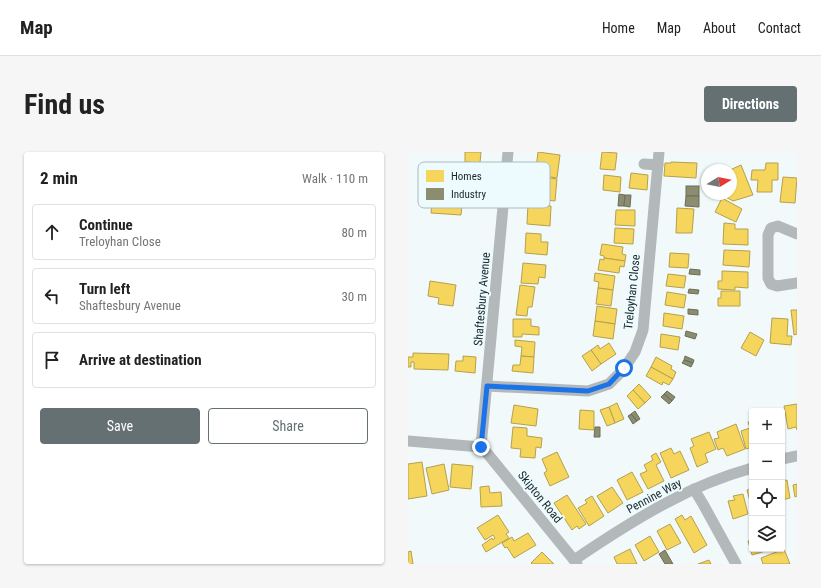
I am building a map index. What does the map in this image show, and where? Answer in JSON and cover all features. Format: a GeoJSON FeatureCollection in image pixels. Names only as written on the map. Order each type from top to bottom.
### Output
{"type":"FeatureCollection","features":[{"type":"Feature","properties":{"kind":"street","name":"Shaftesbury Avenue"},"geometry":{"type":"LineString","coordinates":[[507,162],[508,152]]}},
{"type":"Feature","properties":{"kind":"street","name":"Treloyhan Close"},"geometry":{"type":"LineString","coordinates":[[487,386],[588,391],[609,384],[624,370],[635,352],[643,330],[659,152]]}},
{"type":"Feature","properties":{"kind":"street"},"geometry":{"type":"LineString","coordinates":[[644,164],[658,165]]}},
{"type":"Feature","properties":{"kind":"street","name":"Shaftesbury Avenue"},"geometry":{"type":"LineString","coordinates":[[481,447],[503,208]]}},
{"type":"Feature","properties":{"kind":"street"},"geometry":{"type":"LineString","coordinates":[[797,234],[778,226],[771,228],[768,235],[768,278],[771,284],[777,286],[797,283]]}},
{"type":"Feature","properties":{"kind":"street"},"geometry":{"type":"LineString","coordinates":[[408,441],[481,447]]}},
{"type":"Feature","properties":{"kind":"street","name":"Skipton Road"},"geometry":{"type":"LineString","coordinates":[[481,447],[576,562]]}},
{"type":"Feature","properties":{"kind":"street"},"geometry":{"type":"LineString","coordinates":[[785,458],[797,456]]}},
{"type":"Feature","properties":{"kind":"street","name":"Pennine Way"},"geometry":{"type":"LineString","coordinates":[[576,562],[620,529],[671,500],[694,489],[749,469]]}},
{"type":"Feature","properties":{"kind":"street"},"geometry":{"type":"LineString","coordinates":[[694,489],[736,564]]}},
{"type":"Feature","properties":{"kind":"building: Homes"},"geometry":{"type":"Polygon","coordinates":[[[465,152],[481,152],[480,162],[465,162],[465,152]]]}},
{"type":"Feature","properties":{"kind":"building: Homes"},"geometry":{"type":"Polygon","coordinates":[[[538,152],[560,155],[557,178],[550,177],[550,162],[537,162],[538,152]]]}},
{"type":"Feature","properties":{"kind":"building: Homes"},"geometry":{"type":"Polygon","coordinates":[[[602,152],[617,153],[615,170],[600,169],[602,152]]]}},
{"type":"Feature","properties":{"kind":"building: Homes"},"geometry":{"type":"Polygon","coordinates":[[[665,163],[697,163],[696,178],[664,176],[665,163]]]}},
{"type":"Feature","properties":{"kind":"building: Homes"},"geometry":{"type":"Polygon","coordinates":[[[766,163],[778,163],[778,180],[772,180],[772,192],[757,192],[758,180],[751,180],[752,170],[765,170],[766,163]]]}},
{"type":"Feature","properties":{"kind":"building: Homes"},"geometry":{"type":"Polygon","coordinates":[[[741,165],[753,195],[737,200],[737,167],[741,165]]]}},
{"type":"Feature","properties":{"kind":"building: Homes"},"geometry":{"type":"Polygon","coordinates":[[[631,173],[648,175],[647,190],[629,188],[631,173]]]}},
{"type":"Feature","properties":{"kind":"building: Homes"},"geometry":{"type":"Polygon","coordinates":[[[604,175],[621,177],[620,192],[603,190],[604,175]]]}},
{"type":"Feature","properties":{"kind":"building: Homes"},"geometry":{"type":"Polygon","coordinates":[[[783,177],[797,178],[795,203],[780,202],[783,177]]]}},
{"type":"Feature","properties":{"kind":"building: Homes"},"geometry":{"type":"Polygon","coordinates":[[[550,178],[557,179],[555,201],[550,200],[550,178]]]}},
{"type":"Feature","properties":{"kind":"building: Homes"},"geometry":{"type":"Polygon","coordinates":[[[721,200],[726,200],[742,209],[736,222],[715,212],[721,200]]]}},
{"type":"Feature","properties":{"kind":"building: Homes"},"geometry":{"type":"Polygon","coordinates":[[[551,206],[550,226],[527,224],[528,208],[550,208],[551,206]]]}},
{"type":"Feature","properties":{"kind":"building: Homes"},"geometry":{"type":"Polygon","coordinates":[[[432,208],[462,208],[461,215],[431,213],[432,208]]]}},
{"type":"Feature","properties":{"kind":"building: Homes"},"geometry":{"type":"Polygon","coordinates":[[[677,208],[694,209],[692,233],[676,233],[677,208]]]}},
{"type":"Feature","properties":{"kind":"building: Homes"},"geometry":{"type":"Polygon","coordinates":[[[616,210],[635,210],[635,226],[615,225],[616,210]]]}},
{"type":"Feature","properties":{"kind":"building: Homes"},"geometry":{"type":"Polygon","coordinates":[[[724,223],[735,224],[735,229],[748,229],[748,245],[723,244],[724,223]]]}},
{"type":"Feature","properties":{"kind":"building: Homes"},"geometry":{"type":"Polygon","coordinates":[[[615,228],[634,229],[633,244],[614,243],[615,228]]]}},
{"type":"Feature","properties":{"kind":"building: Homes"},"geometry":{"type":"Polygon","coordinates":[[[526,233],[541,234],[541,242],[548,242],[547,255],[525,253],[526,233]]]}},
{"type":"Feature","properties":{"kind":"building: Homes"},"geometry":{"type":"Polygon","coordinates":[[[602,244],[623,247],[622,254],[626,255],[625,261],[604,258],[604,256],[600,255],[602,244]]]}},
{"type":"Feature","properties":{"kind":"building: Homes"},"geometry":{"type":"Polygon","coordinates":[[[724,250],[750,251],[749,267],[723,265],[724,250]]]}},
{"type":"Feature","properties":{"kind":"building: Homes"},"geometry":{"type":"Polygon","coordinates":[[[670,253],[689,254],[688,268],[669,267],[670,253]]]}},
{"type":"Feature","properties":{"kind":"building: Homes"},"geometry":{"type":"Polygon","coordinates":[[[604,258],[625,261],[624,267],[620,266],[619,273],[598,270],[600,259],[604,260],[604,258]]]}},
{"type":"Feature","properties":{"kind":"building: Homes"},"geometry":{"type":"Polygon","coordinates":[[[523,263],[546,265],[545,278],[539,277],[538,284],[521,283],[523,263]]]}},
{"type":"Feature","properties":{"kind":"building: Homes"},"geometry":{"type":"Polygon","coordinates":[[[722,271],[748,272],[748,288],[735,287],[735,290],[718,289],[718,281],[722,281],[722,271]]]}},
{"type":"Feature","properties":{"kind":"building: Homes"},"geometry":{"type":"Polygon","coordinates":[[[595,273],[615,276],[613,290],[598,288],[599,282],[594,281],[595,273]]]}},
{"type":"Feature","properties":{"kind":"building: Homes"},"geometry":{"type":"Polygon","coordinates":[[[668,274],[686,276],[684,288],[666,286],[668,274]]]}},
{"type":"Feature","properties":{"kind":"building: Homes"},"geometry":{"type":"Polygon","coordinates":[[[430,281],[456,285],[453,306],[438,304],[439,298],[428,296],[430,281]]]}},
{"type":"Feature","properties":{"kind":"building: Homes"},"geometry":{"type":"Polygon","coordinates":[[[520,285],[535,287],[532,307],[528,307],[527,316],[516,315],[520,285]]]}},
{"type":"Feature","properties":{"kind":"building: Homes"},"geometry":{"type":"Polygon","coordinates":[[[598,288],[613,290],[611,306],[596,304],[598,288]]]}},
{"type":"Feature","properties":{"kind":"building: Homes"},"geometry":{"type":"Polygon","coordinates":[[[721,291],[740,291],[740,306],[718,306],[718,298],[721,298],[721,291]]]}},
{"type":"Feature","properties":{"kind":"building: Homes"},"geometry":{"type":"Polygon","coordinates":[[[667,292],[686,295],[684,308],[665,305],[667,292]]]}},
{"type":"Feature","properties":{"kind":"building: Homes"},"geometry":{"type":"Polygon","coordinates":[[[597,306],[617,309],[615,324],[595,321],[597,306]]]}},
{"type":"Feature","properties":{"kind":"building: Homes"},"geometry":{"type":"Polygon","coordinates":[[[791,310],[797,310],[797,334],[794,335],[791,310]]]}},
{"type":"Feature","properties":{"kind":"building: Homes"},"geometry":{"type":"Polygon","coordinates":[[[664,313],[684,316],[682,329],[663,326],[664,313]]]}},
{"type":"Feature","properties":{"kind":"building: Homes"},"geometry":{"type":"Polygon","coordinates":[[[772,318],[788,319],[787,336],[792,336],[791,345],[770,343],[772,318]]]}},
{"type":"Feature","properties":{"kind":"building: Homes"},"geometry":{"type":"Polygon","coordinates":[[[513,319],[531,319],[531,326],[539,327],[539,335],[522,334],[522,337],[513,337],[513,319]]]}},
{"type":"Feature","properties":{"kind":"building: Homes"},"geometry":{"type":"Polygon","coordinates":[[[595,321],[615,324],[613,339],[593,336],[595,321]]]}},
{"type":"Feature","properties":{"kind":"building: Homes"},"geometry":{"type":"Polygon","coordinates":[[[750,332],[764,340],[756,356],[741,348],[750,332]]]}},
{"type":"Feature","properties":{"kind":"building: Homes"},"geometry":{"type":"Polygon","coordinates":[[[661,334],[680,337],[678,350],[660,347],[661,334]]]}},
{"type":"Feature","properties":{"kind":"building: Homes"},"geometry":{"type":"Polygon","coordinates":[[[515,340],[535,342],[534,357],[521,356],[522,347],[515,346],[515,340]]]}},
{"type":"Feature","properties":{"kind":"building: Homes"},"geometry":{"type":"Polygon","coordinates":[[[609,343],[616,354],[601,364],[591,350],[598,345],[600,349],[609,343]]]}},
{"type":"Feature","properties":{"kind":"building: Homes"},"geometry":{"type":"Polygon","coordinates":[[[591,350],[601,364],[592,371],[582,356],[591,350]]]}},
{"type":"Feature","properties":{"kind":"building: Homes"},"geometry":{"type":"Polygon","coordinates":[[[413,353],[449,354],[448,370],[414,369],[414,362],[411,362],[411,367],[408,367],[408,357],[413,357],[413,353]]]}},
{"type":"Feature","properties":{"kind":"building: Homes"},"geometry":{"type":"Polygon","coordinates":[[[463,356],[476,357],[475,373],[455,371],[456,361],[463,361],[463,356]]]}},
{"type":"Feature","properties":{"kind":"building: Homes"},"geometry":{"type":"Polygon","coordinates":[[[521,356],[534,357],[533,373],[512,371],[513,365],[520,365],[521,356]]]}},
{"type":"Feature","properties":{"kind":"building: Homes"},"geometry":{"type":"Polygon","coordinates":[[[656,357],[672,366],[671,369],[676,372],[673,379],[651,367],[656,357]]]}},
{"type":"Feature","properties":{"kind":"building: Homes"},"geometry":{"type":"Polygon","coordinates":[[[651,367],[673,379],[669,385],[663,382],[662,385],[646,376],[651,367]]]}},
{"type":"Feature","properties":{"kind":"building: Homes"},"geometry":{"type":"Polygon","coordinates":[[[639,384],[651,397],[645,403],[633,390],[639,384]]]}},
{"type":"Feature","properties":{"kind":"building: Homes"},"geometry":{"type":"Polygon","coordinates":[[[633,390],[645,403],[638,409],[627,396],[633,390]]]}},
{"type":"Feature","properties":{"kind":"building: Homes"},"geometry":{"type":"Polygon","coordinates":[[[617,403],[624,419],[615,423],[609,407],[617,403]]]}},
{"type":"Feature","properties":{"kind":"building: Homes"},"geometry":{"type":"Polygon","coordinates":[[[797,404],[797,430],[796,427],[788,429],[784,406],[797,404]]]}},
{"type":"Feature","properties":{"kind":"building: Homes"},"geometry":{"type":"Polygon","coordinates":[[[514,405],[538,409],[536,426],[511,423],[514,405]]]}},
{"type":"Feature","properties":{"kind":"building: Homes"},"geometry":{"type":"Polygon","coordinates":[[[609,407],[615,423],[607,426],[600,410],[609,407]]]}},
{"type":"Feature","properties":{"kind":"building: Homes"},"geometry":{"type":"Polygon","coordinates":[[[580,410],[594,411],[594,430],[579,429],[580,410]]]}},
{"type":"Feature","properties":{"kind":"building: Homes"},"geometry":{"type":"Polygon","coordinates":[[[736,424],[745,449],[727,456],[723,448],[718,450],[714,439],[719,438],[717,432],[736,424]]]}},
{"type":"Feature","properties":{"kind":"building: Homes"},"geometry":{"type":"Polygon","coordinates":[[[513,427],[527,428],[527,436],[542,438],[541,448],[536,447],[535,458],[520,457],[521,449],[511,448],[513,427]]]}},
{"type":"Feature","properties":{"kind":"building: Homes"},"geometry":{"type":"Polygon","coordinates":[[[749,428],[749,448],[746,449],[741,431],[749,428]]]}},
{"type":"Feature","properties":{"kind":"building: Homes"},"geometry":{"type":"Polygon","coordinates":[[[709,432],[716,449],[705,454],[708,462],[697,467],[690,448],[694,446],[691,439],[709,432]]]}},
{"type":"Feature","properties":{"kind":"building: Homes"},"geometry":{"type":"Polygon","coordinates":[[[671,448],[674,454],[680,451],[689,470],[671,478],[660,453],[671,448]]]}},
{"type":"Feature","properties":{"kind":"building: Homes"},"geometry":{"type":"Polygon","coordinates":[[[557,452],[569,477],[550,486],[544,473],[547,471],[542,459],[557,452]]]}},
{"type":"Feature","properties":{"kind":"building: Homes"},"geometry":{"type":"Polygon","coordinates":[[[656,453],[661,462],[656,465],[664,481],[648,489],[640,474],[647,471],[644,465],[653,460],[651,456],[656,453]]]}},
{"type":"Feature","properties":{"kind":"building: Homes"},"geometry":{"type":"Polygon","coordinates":[[[422,462],[427,496],[408,499],[408,464],[422,462]]]}},
{"type":"Feature","properties":{"kind":"building: Homes"},"geometry":{"type":"Polygon","coordinates":[[[444,464],[449,490],[432,494],[426,468],[444,464]]]}},
{"type":"Feature","properties":{"kind":"building: Homes"},"geometry":{"type":"Polygon","coordinates":[[[452,464],[473,466],[471,489],[450,487],[452,464]]]}},
{"type":"Feature","properties":{"kind":"building: Homes"},"geometry":{"type":"Polygon","coordinates":[[[632,472],[643,492],[627,500],[617,480],[632,472]]]}},
{"type":"Feature","properties":{"kind":"building: Homes"},"geometry":{"type":"Polygon","coordinates":[[[785,480],[787,480],[790,498],[785,499],[785,480]]]}},
{"type":"Feature","properties":{"kind":"building: Homes"},"geometry":{"type":"Polygon","coordinates":[[[797,484],[797,496],[795,497],[793,485],[797,484]]]}},
{"type":"Feature","properties":{"kind":"building: Homes"},"geometry":{"type":"Polygon","coordinates":[[[489,486],[490,493],[501,492],[502,506],[481,507],[480,487],[489,486]]]}},
{"type":"Feature","properties":{"kind":"building: Homes"},"geometry":{"type":"Polygon","coordinates":[[[612,487],[623,503],[608,513],[597,496],[612,487]]]}},
{"type":"Feature","properties":{"kind":"building: Homes"},"geometry":{"type":"Polygon","coordinates":[[[743,494],[748,514],[733,519],[728,501],[735,500],[733,496],[743,494]]]}},
{"type":"Feature","properties":{"kind":"building: Homes"},"geometry":{"type":"Polygon","coordinates":[[[567,495],[586,524],[579,529],[577,526],[572,530],[554,503],[567,495]]]}},
{"type":"Feature","properties":{"kind":"building: Homes"},"geometry":{"type":"Polygon","coordinates":[[[592,496],[604,516],[589,526],[578,508],[587,503],[585,500],[592,496]]]}},
{"type":"Feature","properties":{"kind":"building: Homes"},"geometry":{"type":"Polygon","coordinates":[[[498,515],[509,532],[506,534],[509,538],[486,552],[482,545],[492,538],[493,540],[495,538],[493,535],[485,540],[477,528],[498,515]]]}},
{"type":"Feature","properties":{"kind":"building: Homes"},"geometry":{"type":"Polygon","coordinates":[[[682,515],[685,520],[691,516],[707,545],[694,553],[675,519],[682,515]]]}},
{"type":"Feature","properties":{"kind":"building: Homes"},"geometry":{"type":"Polygon","coordinates":[[[670,524],[681,543],[667,550],[657,531],[670,524]]]}},
{"type":"Feature","properties":{"kind":"building: Homes"},"geometry":{"type":"Polygon","coordinates":[[[528,533],[536,545],[514,558],[507,547],[505,548],[502,543],[512,537],[514,541],[528,533]]]}},
{"type":"Feature","properties":{"kind":"building: Homes"},"geometry":{"type":"Polygon","coordinates":[[[650,536],[659,552],[644,561],[635,545],[650,536]]]}},
{"type":"Feature","properties":{"kind":"building: Homes"},"geometry":{"type":"Polygon","coordinates":[[[630,549],[637,564],[617,564],[614,557],[630,549]]]}},
{"type":"Feature","properties":{"kind":"building: Homes"},"geometry":{"type":"Polygon","coordinates":[[[411,551],[413,564],[408,564],[408,552],[411,551]]]}},
{"type":"Feature","properties":{"kind":"building: Homes"},"geometry":{"type":"Polygon","coordinates":[[[542,552],[554,564],[531,563],[542,552]]]}},
{"type":"Feature","properties":{"kind":"building: Homes"},"geometry":{"type":"Polygon","coordinates":[[[751,552],[762,552],[752,555],[751,552]]]}},
{"type":"Feature","properties":{"kind":"building: Homes"},"geometry":{"type":"Polygon","coordinates":[[[776,552],[785,552],[790,564],[763,564],[761,558],[776,552]]]}},
{"type":"Feature","properties":{"kind":"building: Homes"},"geometry":{"type":"Polygon","coordinates":[[[709,560],[711,564],[698,564],[709,560]]]}},
{"type":"Feature","properties":{"kind":"building: Industry"},"geometry":{"type":"Polygon","coordinates":[[[686,186],[699,186],[699,196],[686,196],[686,186]]]}},
{"type":"Feature","properties":{"kind":"building: Industry"},"geometry":{"type":"Polygon","coordinates":[[[619,194],[625,195],[624,206],[618,206],[619,194]]]}},
{"type":"Feature","properties":{"kind":"building: Industry"},"geometry":{"type":"Polygon","coordinates":[[[625,195],[631,195],[630,207],[624,206],[625,195]]]}},
{"type":"Feature","properties":{"kind":"building: Industry"},"geometry":{"type":"Polygon","coordinates":[[[686,196],[699,196],[699,207],[685,206],[686,196]]]}},
{"type":"Feature","properties":{"kind":"building: Industry"},"geometry":{"type":"Polygon","coordinates":[[[690,269],[700,270],[700,275],[689,274],[690,269]]]}},
{"type":"Feature","properties":{"kind":"building: Industry"},"geometry":{"type":"Polygon","coordinates":[[[689,289],[699,290],[698,294],[688,293],[689,289]]]}},
{"type":"Feature","properties":{"kind":"building: Industry"},"geometry":{"type":"Polygon","coordinates":[[[688,309],[698,310],[698,315],[688,314],[688,309]]]}},
{"type":"Feature","properties":{"kind":"building: Industry"},"geometry":{"type":"Polygon","coordinates":[[[686,331],[697,334],[695,339],[685,336],[686,331]]]}},
{"type":"Feature","properties":{"kind":"building: Industry"},"geometry":{"type":"Polygon","coordinates":[[[685,356],[694,360],[693,363],[684,360],[685,356]]]}},
{"type":"Feature","properties":{"kind":"building: Industry"},"geometry":{"type":"Polygon","coordinates":[[[684,360],[693,363],[691,367],[682,363],[684,360]]]}},
{"type":"Feature","properties":{"kind":"building: Industry"},"geometry":{"type":"Polygon","coordinates":[[[667,391],[675,397],[672,401],[664,394],[667,391]]]}},
{"type":"Feature","properties":{"kind":"building: Industry"},"geometry":{"type":"Polygon","coordinates":[[[664,394],[672,401],[669,404],[661,397],[664,394]]]}},
{"type":"Feature","properties":{"kind":"building: Industry"},"geometry":{"type":"Polygon","coordinates":[[[635,411],[640,419],[637,421],[631,414],[635,411]]]}},
{"type":"Feature","properties":{"kind":"building: Industry"},"geometry":{"type":"Polygon","coordinates":[[[631,414],[637,421],[633,424],[628,416],[631,414]]]}},
{"type":"Feature","properties":{"kind":"building: Industry"},"geometry":{"type":"Polygon","coordinates":[[[595,427],[600,427],[600,437],[594,437],[595,427]]]}},
{"type":"Feature","properties":{"kind":"building: Industry"},"geometry":{"type":"Polygon","coordinates":[[[665,550],[673,564],[665,564],[659,554],[665,550]]]}},
{"type":"Feature","properties":{"kind":"route"},"geometry":{"type":"LineString","coordinates":[[481,447],[487,386],[588,391],[609,384],[624,368]]}}]}
